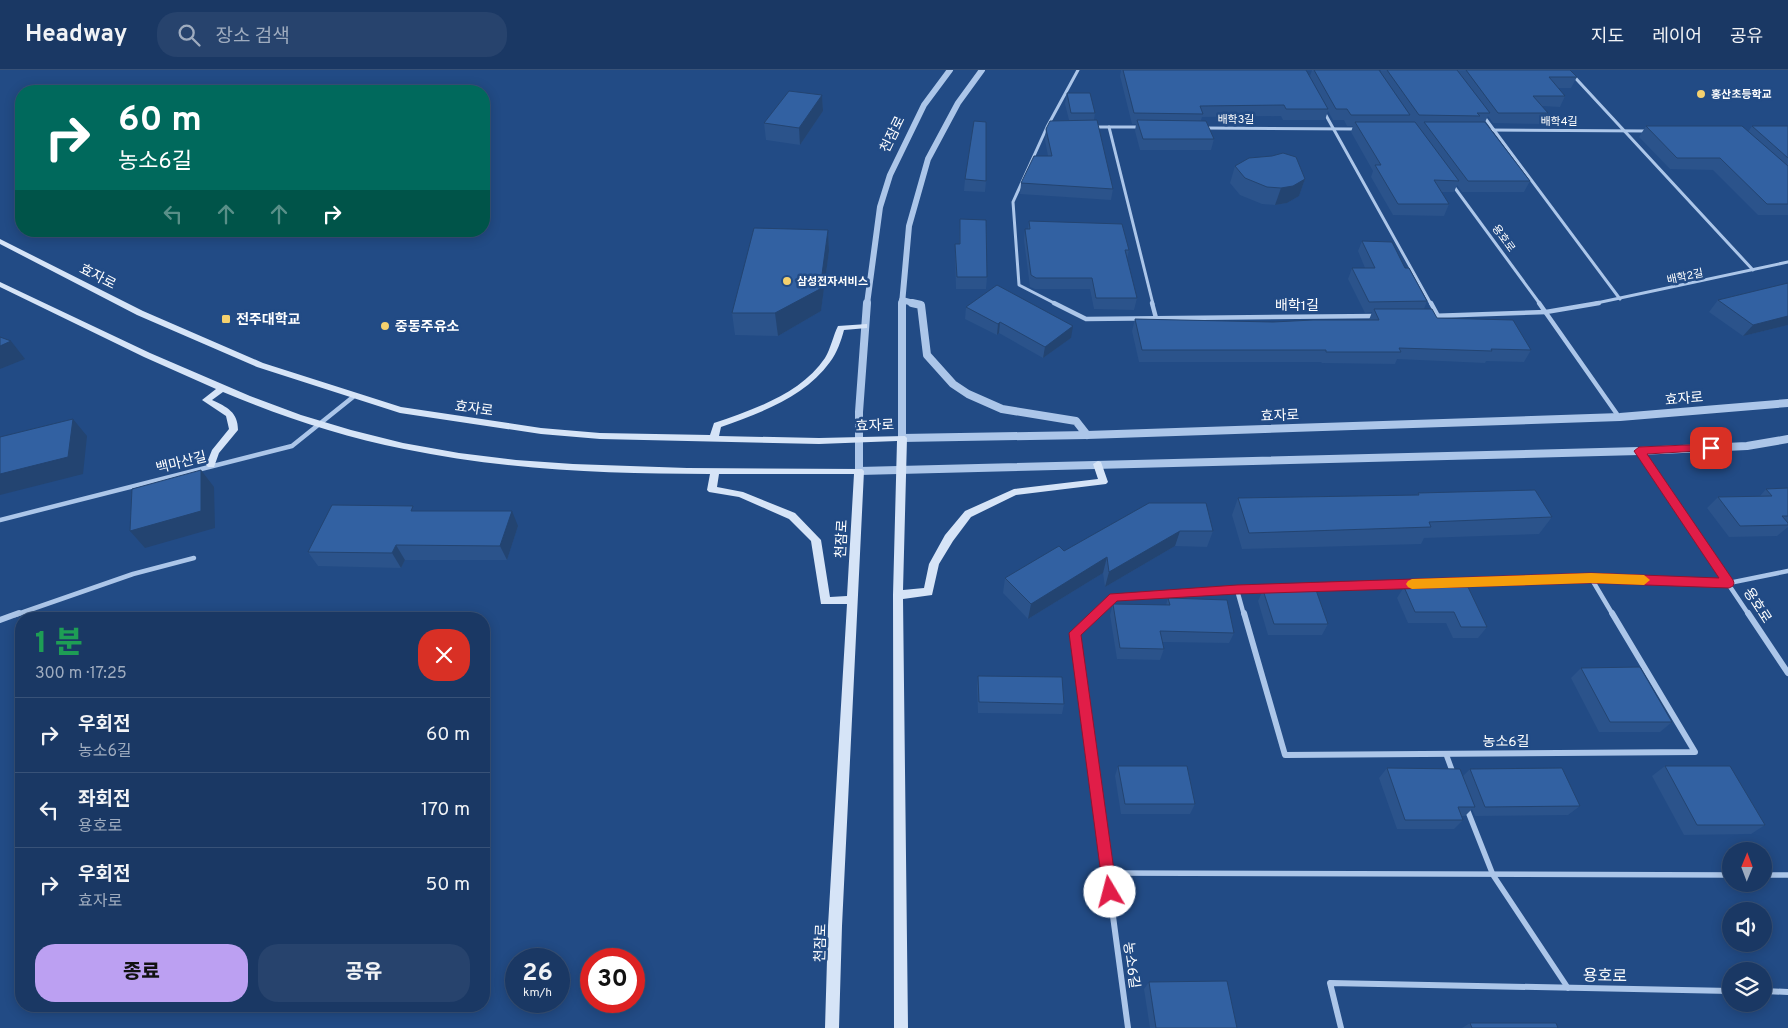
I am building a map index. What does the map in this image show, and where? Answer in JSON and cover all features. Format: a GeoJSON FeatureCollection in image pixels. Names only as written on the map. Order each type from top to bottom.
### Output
{"type":"FeatureCollection","features":[{"type":"Feature","properties":{"kind":"main road","name":"효자로"},"geometry":{"type":"LineString","coordinates":[[0,241],[140,313],[260,365],[353,397],[400,410],[541,431],[626,437],[820,440],[902,438]]}},
{"type":"Feature","properties":{"kind":"main road"},"geometry":{"type":"LineString","coordinates":[[0,284],[221,389],[320,423],[401,446],[461,457],[563,468],[715,472],[859,471]]}},
{"type":"Feature","properties":{"kind":"main road"},"geometry":{"type":"LineString","coordinates":[[714,437],[717,425],[752,413],[808,379],[826,362],[835,346],[841,328],[864,326]]}},
{"type":"Feature","properties":{"kind":"main road"},"geometry":{"type":"LineString","coordinates":[[210,465],[215,452],[234,430],[234,419],[231,414],[206,400],[221,389]]}},
{"type":"Feature","properties":{"kind":"main road"},"geometry":{"type":"LineString","coordinates":[[901,1028],[898,595],[902,438]]}},
{"type":"Feature","properties":{"kind":"main road"},"geometry":{"type":"LineString","coordinates":[[898,595],[928,592],[934,564],[948,538],[968,514],[1014,492],[1103,482],[1098,464]]}},
{"type":"Feature","properties":{"kind":"main road","name":"천잠로"},"geometry":{"type":"LineString","coordinates":[[832,1028],[835,926],[859,471]]}},
{"type":"Feature","properties":{"kind":"main road"},"geometry":{"type":"LineString","coordinates":[[715,472],[712,490],[740,494],[792,516],[816,540],[826,601],[852,600]]}},
{"type":"Feature","properties":{"kind":"street","name":"천잠로"},"geometry":{"type":"LineString","coordinates":[[859,471],[859,412],[864,326],[880,206],[890,174],[924,105],[950,70]]}},
{"type":"Feature","properties":{"kind":"street"},"geometry":{"type":"LineString","coordinates":[[902,438],[902,300],[909,226],[928,160],[958,102],[982,70]]}},
{"type":"Feature","properties":{"kind":"street"},"geometry":{"type":"LineString","coordinates":[[1055,127],[1046,127],[1078,70]]}},
{"type":"Feature","properties":{"kind":"street"},"geometry":{"type":"LineString","coordinates":[[1568,70],[1753,270]]}},
{"type":"Feature","properties":{"kind":"street"},"geometry":{"type":"LineString","coordinates":[[1320,104],[1438,316]]}},
{"type":"Feature","properties":{"kind":"street"},"geometry":{"type":"LineString","coordinates":[[1482,114],[1620,300]]}},
{"type":"Feature","properties":{"kind":"street","name":"배학1길"},"geometry":{"type":"LineString","coordinates":[[1046,127],[1013,202],[1019,285],[1086,319],[1379,316]]}},
{"type":"Feature","properties":{"kind":"street"},"geometry":{"type":"LineString","coordinates":[[1091,127],[1148,127]]}},
{"type":"Feature","properties":{"kind":"street"},"geometry":{"type":"LineString","coordinates":[[1109,127],[1156,318]]}},
{"type":"Feature","properties":{"kind":"street","name":"배학3길"},"geometry":{"type":"LineString","coordinates":[[1196,128],[1362,129]]}},
{"type":"Feature","properties":{"kind":"street","name":"배학4길"},"geometry":{"type":"LineString","coordinates":[[1484,130],[1651,131]]}},
{"type":"Feature","properties":{"kind":"street","name":"용호로"},"geometry":{"type":"LineString","coordinates":[[1447,177],[1620,417]]}},
{"type":"Feature","properties":{"kind":"street","name":"배학2길"},"geometry":{"type":"LineString","coordinates":[[1546,312],[1620,300],[1788,262]]}},
{"type":"Feature","properties":{"kind":"street"},"geometry":{"type":"LineString","coordinates":[[902,300],[921,305],[927,354],[944,376],[964,394],[983,404],[1026,415],[1076,421],[1087,435]]}},
{"type":"Feature","properties":{"kind":"street"},"geometry":{"type":"LineString","coordinates":[[1428,316],[1546,312]]}},
{"type":"Feature","properties":{"kind":"street","name":"백마산길"},"geometry":{"type":"LineString","coordinates":[[0,520],[210,465],[292,446],[353,397]]}},
{"type":"Feature","properties":{"kind":"street","name":"효자로"},"geometry":{"type":"LineString","coordinates":[[902,438],[1087,435],[1620,417],[1788,403]]}},
{"type":"Feature","properties":{"kind":"street"},"geometry":{"type":"LineString","coordinates":[[859,471],[1639,451],[1747,446],[1788,439]]}},
{"type":"Feature","properties":{"kind":"street","name":"용호로"},"geometry":{"type":"LineString","coordinates":[[1639,451],[1788,673]]}},
{"type":"Feature","properties":{"kind":"street"},"geometry":{"type":"LineString","coordinates":[[23,612],[134,574],[194,558]]}},
{"type":"Feature","properties":{"kind":"street","name":"농소6길"},"geometry":{"type":"LineString","coordinates":[[1128,1028],[1075,633],[1114,597],[1237,590],[1591,578],[1729,583],[1788,571]]}},
{"type":"Feature","properties":{"kind":"street","name":"농소6길"},"geometry":{"type":"LineString","coordinates":[[1237,590],[1285,755],[1695,752],[1591,578]]}},
{"type":"Feature","properties":{"kind":"street"},"geometry":{"type":"LineString","coordinates":[[0,620],[15,615]]}},
{"type":"Feature","properties":{"kind":"street"},"geometry":{"type":"LineString","coordinates":[[1446,754],[1456,780]]}},
{"type":"Feature","properties":{"kind":"street"},"geometry":{"type":"LineString","coordinates":[[1466,806],[1493,875],[1568,988]]}},
{"type":"Feature","properties":{"kind":"street"},"geometry":{"type":"LineString","coordinates":[[1107,873],[1722,875]]}},
{"type":"Feature","properties":{"kind":"street"},"geometry":{"type":"LineString","coordinates":[[1772,875],[1788,876]]}},
{"type":"Feature","properties":{"kind":"street"},"geometry":{"type":"LineString","coordinates":[[1341,1028],[1330,983],[1568,988]]}},
{"type":"Feature","properties":{"kind":"street","name":"용호로"},"geometry":{"type":"LineString","coordinates":[[1568,988],[1722,990]]}},
{"type":"Feature","properties":{"kind":"street"},"geometry":{"type":"LineString","coordinates":[[1772,991],[1788,992]]}},
{"type":"Feature","properties":{"kind":"building"},"geometry":{"type":"Polygon","coordinates":[[[1123,70],[1306,70],[1328,109],[1286,109],[1284,105],[1200,106],[1203,114],[1134,113],[1123,70]]]}},
{"type":"Feature","properties":{"kind":"building"},"geometry":{"type":"Polygon","coordinates":[[[1314,70],[1379,70],[1410,115],[1351,115],[1347,109],[1336,109],[1314,70]]]}},
{"type":"Feature","properties":{"kind":"building"},"geometry":{"type":"Polygon","coordinates":[[[1387,70],[1457,70],[1490,113],[1477,113],[1480,116],[1419,115],[1387,70]]]}},
{"type":"Feature","properties":{"kind":"building"},"geometry":{"type":"Polygon","coordinates":[[[1466,70],[1570,70],[1577,77],[1549,77],[1565,96],[1533,96],[1548,113],[1498,113],[1466,70]]]}},
{"type":"Feature","properties":{"kind":"building"},"geometry":{"type":"Polygon","coordinates":[[[789,91],[822,95],[799,128],[764,123],[789,91]]]}},
{"type":"Feature","properties":{"kind":"building"},"geometry":{"type":"Polygon","coordinates":[[[1067,93],[1090,93],[1095,113],[1071,113],[1067,93]]]}},
{"type":"Feature","properties":{"kind":"building"},"geometry":{"type":"Polygon","coordinates":[[[1097,120],[1113,189],[1021,183],[1034,156],[1052,156],[1046,129],[1050,121],[1097,120]]]}},
{"type":"Feature","properties":{"kind":"building"},"geometry":{"type":"Polygon","coordinates":[[[1137,120],[1206,121],[1214,139],[1143,139],[1137,120]]]}},
{"type":"Feature","properties":{"kind":"building"},"geometry":{"type":"Polygon","coordinates":[[[974,121],[986,122],[986,181],[965,179],[974,121]]]}},
{"type":"Feature","properties":{"kind":"building"},"geometry":{"type":"Polygon","coordinates":[[[1355,122],[1415,122],[1459,181],[1434,180],[1449,204],[1398,204],[1375,165],[1381,165],[1355,122]]]}},
{"type":"Feature","properties":{"kind":"building"},"geometry":{"type":"Polygon","coordinates":[[[1424,122],[1485,122],[1530,181],[1468,181],[1424,122]]]}},
{"type":"Feature","properties":{"kind":"building"},"geometry":{"type":"Polygon","coordinates":[[[1646,126],[1742,126],[1788,166],[1788,204],[1767,204],[1720,158],[1677,158],[1646,126]]]}},
{"type":"Feature","properties":{"kind":"building"},"geometry":{"type":"Polygon","coordinates":[[[1752,126],[1788,126],[1788,158],[1752,126]]]}},
{"type":"Feature","properties":{"kind":"building"},"geometry":{"type":"Polygon","coordinates":[[[1283,153],[1296,157],[1305,179],[1293,186],[1281,188],[1267,187],[1245,178],[1235,166],[1249,158],[1283,153]]]}},
{"type":"Feature","properties":{"kind":"building"},"geometry":{"type":"Polygon","coordinates":[[[960,219],[986,220],[987,277],[957,277],[955,244],[960,244],[960,219]]]}},
{"type":"Feature","properties":{"kind":"building"},"geometry":{"type":"Polygon","coordinates":[[[1029,221],[1122,224],[1129,250],[1125,250],[1137,298],[1096,298],[1092,278],[1036,278],[1031,275],[1025,229],[1030,229],[1029,221]]]}},
{"type":"Feature","properties":{"kind":"building","name":"삼성전자서비스"},"geometry":{"type":"Polygon","coordinates":[[[754,228],[828,230],[820,289],[775,313],[732,313],[754,228]]]}},
{"type":"Feature","properties":{"kind":"building"},"geometry":{"type":"Polygon","coordinates":[[[1362,241],[1392,242],[1405,268],[1409,268],[1427,301],[1369,302],[1352,268],[1375,268],[1362,241]]]}},
{"type":"Feature","properties":{"kind":"building"},"geometry":{"type":"Polygon","coordinates":[[[1788,283],[1788,316],[1753,325],[1718,300],[1788,283]]]}},
{"type":"Feature","properties":{"kind":"building"},"geometry":{"type":"Polygon","coordinates":[[[997,285],[1073,326],[1045,347],[1000,322],[998,324],[966,307],[997,285]]]}},
{"type":"Feature","properties":{"kind":"building"},"geometry":{"type":"Polygon","coordinates":[[[1374,309],[1432,309],[1437,318],[1513,320],[1531,350],[1491,349],[1492,351],[1399,348],[1401,352],[1326,352],[1326,350],[1142,350],[1135,319],[1273,322],[1379,320],[1374,309]]]}},
{"type":"Feature","properties":{"kind":"building"},"geometry":{"type":"Polygon","coordinates":[[[0,337],[11,341],[0,346],[0,337]]]}},
{"type":"Feature","properties":{"kind":"building"},"geometry":{"type":"Polygon","coordinates":[[[73,419],[68,457],[0,474],[0,437],[73,419]]]}},
{"type":"Feature","properties":{"kind":"building"},"geometry":{"type":"Polygon","coordinates":[[[201,470],[201,511],[130,531],[132,489],[201,470]]]}},
{"type":"Feature","properties":{"kind":"building"},"geometry":{"type":"Polygon","coordinates":[[[1788,488],[1788,516],[1782,516],[1788,525],[1740,526],[1718,497],[1772,496],[1766,489],[1788,488]]]}},
{"type":"Feature","properties":{"kind":"building"},"geometry":{"type":"Polygon","coordinates":[[[1535,490],[1552,517],[1429,522],[1431,527],[1249,533],[1238,498],[1419,495],[1418,493],[1535,490]]]}},
{"type":"Feature","properties":{"kind":"building"},"geometry":{"type":"Polygon","coordinates":[[[1149,503],[1206,503],[1213,531],[1180,531],[1109,572],[1107,557],[1031,604],[1005,578],[1059,546],[1064,551],[1149,503]]]}},
{"type":"Feature","properties":{"kind":"building"},"geometry":{"type":"Polygon","coordinates":[[[332,505],[413,506],[411,511],[512,511],[500,546],[396,545],[392,553],[308,552],[332,505]]]}},
{"type":"Feature","properties":{"kind":"building"},"geometry":{"type":"Polygon","coordinates":[[[1404,587],[1468,587],[1487,627],[1461,627],[1454,612],[1415,612],[1404,587]]]}},
{"type":"Feature","properties":{"kind":"building"},"geometry":{"type":"Polygon","coordinates":[[[1263,590],[1316,590],[1328,624],[1274,624],[1263,590]]]}},
{"type":"Feature","properties":{"kind":"building"},"geometry":{"type":"Polygon","coordinates":[[[1168,598],[1227,600],[1234,633],[1160,631],[1164,649],[1120,648],[1113,604],[1170,605],[1168,598]]]}},
{"type":"Feature","properties":{"kind":"building"},"geometry":{"type":"Polygon","coordinates":[[[1640,667],[1672,722],[1610,722],[1581,668],[1640,667]]]}},
{"type":"Feature","properties":{"kind":"building"},"geometry":{"type":"Polygon","coordinates":[[[978,676],[1062,677],[1064,704],[979,702],[978,676]]]}},
{"type":"Feature","properties":{"kind":"building"},"geometry":{"type":"Polygon","coordinates":[[[1118,766],[1187,766],[1195,804],[1125,804],[1118,766]]]}},
{"type":"Feature","properties":{"kind":"building"},"geometry":{"type":"Polygon","coordinates":[[[1665,766],[1730,766],[1765,825],[1697,825],[1665,766]]]}},
{"type":"Feature","properties":{"kind":"building"},"geometry":{"type":"Polygon","coordinates":[[[1387,768],[1460,769],[1475,807],[1458,807],[1463,820],[1405,820],[1387,768]]]}},
{"type":"Feature","properties":{"kind":"building"},"geometry":{"type":"Polygon","coordinates":[[[1562,768],[1580,806],[1485,807],[1470,769],[1562,768]]]}},
{"type":"Feature","properties":{"kind":"building"},"geometry":{"type":"Polygon","coordinates":[[[1227,981],[1237,1028],[1156,1028],[1149,982],[1227,981]]]}},
{"type":"Feature","properties":{"kind":"building"},"geometry":{"type":"Polygon","coordinates":[[[1470,1023],[1556,1023],[1558,1028],[1472,1028],[1470,1023]]]}},
{"type":"Feature","properties":{"kind":"slow traffic"},"geometry":{"type":"LineString","coordinates":[[1412,584],[1591,578],[1644,580]]}},
{"type":"Feature","properties":{"kind":"place","name":"홍산초등학교"},"geometry":{"type":"Point","coordinates":[1701,94]}},
{"type":"Feature","properties":{"kind":"place","name":"삼성전자서비스"},"geometry":{"type":"Point","coordinates":[787,281]}},
{"type":"Feature","properties":{"kind":"place","name":"전주대학교"},"geometry":{"type":"Point","coordinates":[226,319]}},
{"type":"Feature","properties":{"kind":"place","name":"중동주유소"},"geometry":{"type":"Point","coordinates":[385,326]}},
{"type":"Feature","properties":{"kind":"route"},"geometry":{"type":"LineString","coordinates":[[1110,892],[1075,633],[1114,597],[1237,590],[1591,578],[1729,583],[1639,451],[1711,448]]}}]}
